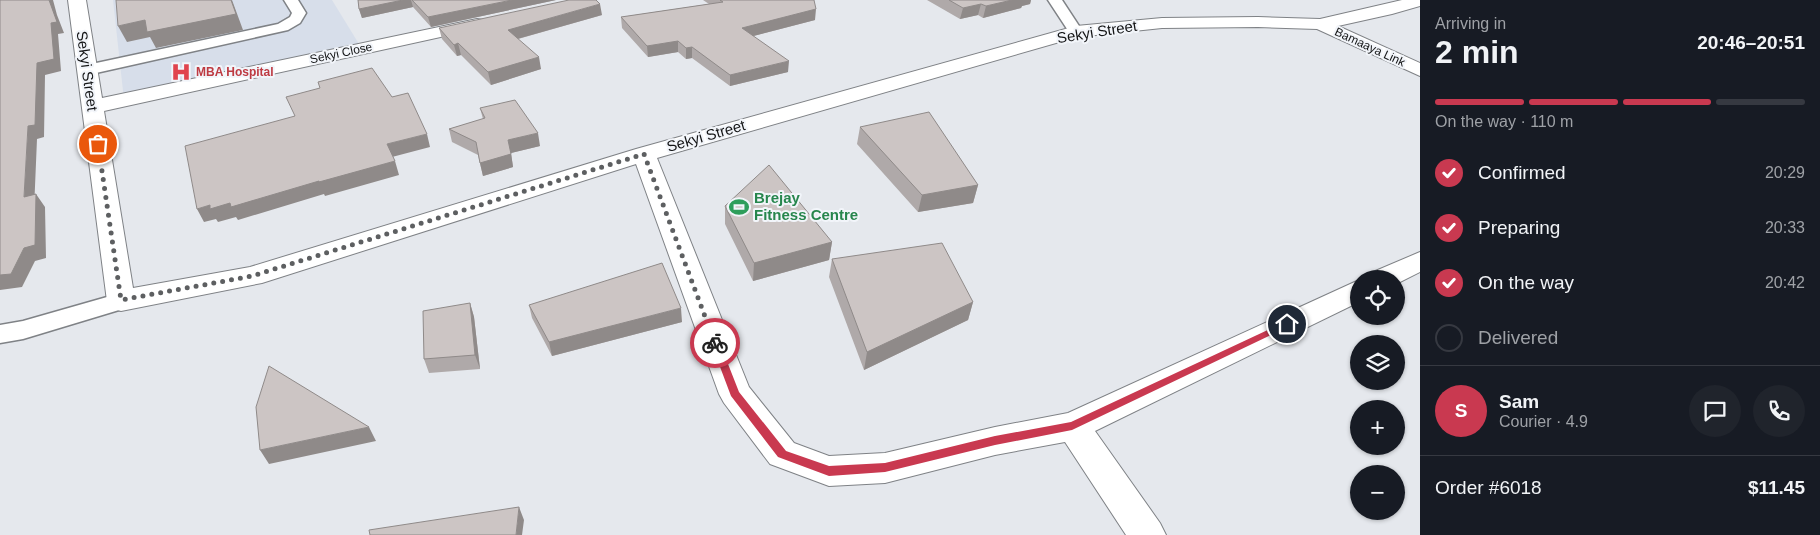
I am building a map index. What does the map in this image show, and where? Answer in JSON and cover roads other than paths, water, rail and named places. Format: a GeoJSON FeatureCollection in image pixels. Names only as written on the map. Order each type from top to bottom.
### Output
{"type":"FeatureCollection","features":[{"type":"Feature","properties":{"kind":"street","name":"Sekyi Street"},"geometry":{"type":"LineString","coordinates":[[77,0],[121,300],[252,276],[644,154],[1076,32],[1162,24],[1258,22],[1320,24],[1392,9],[1420,0]]}},
{"type":"Feature","properties":{"kind":"street","name":"Sekyi Close"},"geometry":{"type":"LineString","coordinates":[[92,107],[492,21]]}},
{"type":"Feature","properties":{"kind":"street","name":"Bamaaya Link"},"geometry":{"type":"LineString","coordinates":[[1320,24],[1420,70]]}},
{"type":"Feature","properties":{"kind":"street"},"geometry":{"type":"LineString","coordinates":[[644,154],[734,394],[782,454],[829,471],[885,468],[995,441],[1072,426],[1350,294]]}},
{"type":"Feature","properties":{"kind":"street"},"geometry":{"type":"LineString","coordinates":[[1402,270],[1420,261]]}},
{"type":"Feature","properties":{"kind":"street"},"geometry":{"type":"LineString","coordinates":[[1072,426],[1147,535]]}},
{"type":"Feature","properties":{"kind":"lane"},"geometry":{"type":"LineString","coordinates":[[87,70],[283,27],[295,20],[299,13],[291,0]]}},
{"type":"Feature","properties":{"kind":"lane"},"geometry":{"type":"LineString","coordinates":[[1055,0],[1076,32]]}},
{"type":"Feature","properties":{"kind":"lane"},"geometry":{"type":"LineString","coordinates":[[0,334],[121,300]]}},
{"type":"Feature","properties":{"kind":"place","name":"MBA Hospital"},"geometry":{"type":"Point","coordinates":[181,72]}},
{"type":"Feature","properties":{"kind":"place","name":"Brejay Fitness Centre"},"geometry":{"type":"Point","coordinates":[739,207]}}]}
